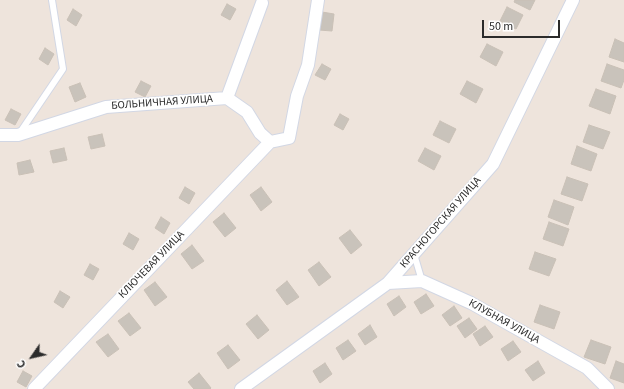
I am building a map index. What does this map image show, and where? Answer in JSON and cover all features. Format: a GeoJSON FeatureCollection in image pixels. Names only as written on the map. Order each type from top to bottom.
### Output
{"type":"FeatureCollection","features":[{"type":"Feature","properties":{"kind":"street"},"geometry":{"type":"LineString","coordinates":[[227,98],[247,112],[260,133],[270,142],[289,138],[297,96],[308,65],[318,0]]}},
{"type":"Feature","properties":{"kind":"street","name":"КРАСНОГОРСКАЯ УЛИЦА"},"geometry":{"type":"LineString","coordinates":[[241,389],[388,283],[493,164],[573,0]]}},
{"type":"Feature","properties":{"kind":"street","name":"БОЛЬНИЧНАЯ УЛИЦА"},"geometry":{"type":"LineString","coordinates":[[0,135],[18,135],[106,107],[227,98],[262,3]]}},
{"type":"Feature","properties":{"kind":"street","name":"КЛЮЧЕВАЯ УЛИЦА"},"geometry":{"type":"LineString","coordinates":[[34,389],[270,142]]}},
{"type":"Feature","properties":{"kind":"street","name":"КЛУБНАЯ УЛИЦА"},"geometry":{"type":"LineString","coordinates":[[388,283],[422,281],[471,303],[580,365],[608,389]]}},
{"type":"Feature","properties":{"kind":"lane"},"geometry":{"type":"LineString","coordinates":[[18,135],[63,69],[52,0]]}},
{"type":"Feature","properties":{"kind":"lane"},"geometry":{"type":"LineString","coordinates":[[414,254],[422,281]]}},
{"type":"Feature","properties":{"kind":"building"},"geometry":{"type":"Polygon","coordinates":[[[515,0],[535,0],[530,10],[514,2],[515,0]]]}},
{"type":"Feature","properties":{"kind":"building"},"geometry":{"type":"Polygon","coordinates":[[[227,4],[236,9],[230,20],[221,15],[227,4]]]}},
{"type":"Feature","properties":{"kind":"building"},"geometry":{"type":"Polygon","coordinates":[[[507,7],[523,15],[516,29],[500,21],[507,7]]]}},
{"type":"Feature","properties":{"kind":"building"},"geometry":{"type":"Polygon","coordinates":[[[73,9],[82,15],[76,26],[67,20],[73,9]]]}},
{"type":"Feature","properties":{"kind":"building"},"geometry":{"type":"Polygon","coordinates":[[[322,12],[334,14],[332,31],[319,30],[322,12]]]}},
{"type":"Feature","properties":{"kind":"building"},"geometry":{"type":"Polygon","coordinates":[[[615,39],[624,43],[624,62],[609,57],[615,39]]]}},
{"type":"Feature","properties":{"kind":"building"},"geometry":{"type":"Polygon","coordinates":[[[487,44],[503,52],[496,66],[480,57],[487,44]]]}},
{"type":"Feature","properties":{"kind":"building"},"geometry":{"type":"Polygon","coordinates":[[[45,48],[54,54],[48,65],[39,59],[45,48]]]}},
{"type":"Feature","properties":{"kind":"building"},"geometry":{"type":"Polygon","coordinates":[[[322,64],[331,69],[325,80],[315,75],[322,64]]]}},
{"type":"Feature","properties":{"kind":"building"},"geometry":{"type":"Polygon","coordinates":[[[607,64],[624,70],[624,80],[621,88],[601,81],[607,64]]]}},
{"type":"Feature","properties":{"kind":"building"},"geometry":{"type":"Polygon","coordinates":[[[141,81],[151,86],[145,97],[135,92],[141,81]]]}},
{"type":"Feature","properties":{"kind":"building"},"geometry":{"type":"Polygon","coordinates":[[[467,81],[483,89],[476,103],[460,94],[467,81]]]}},
{"type":"Feature","properties":{"kind":"building"},"geometry":{"type":"Polygon","coordinates":[[[80,83],[86,97],[75,102],[69,87],[80,83]]]}},
{"type":"Feature","properties":{"kind":"building"},"geometry":{"type":"Polygon","coordinates":[[[596,89],[616,96],[610,114],[589,106],[596,89]]]}},
{"type":"Feature","properties":{"kind":"building"},"geometry":{"type":"Polygon","coordinates":[[[11,109],[21,114],[15,125],[5,120],[11,109]]]}},
{"type":"Feature","properties":{"kind":"building"},"geometry":{"type":"Polygon","coordinates":[[[340,114],[349,119],[343,130],[334,125],[340,114]]]}},
{"type":"Feature","properties":{"kind":"building"},"geometry":{"type":"Polygon","coordinates":[[[440,121],[456,129],[449,143],[433,135],[440,121]]]}},
{"type":"Feature","properties":{"kind":"building"},"geometry":{"type":"Polygon","coordinates":[[[589,125],[610,132],[603,149],[583,142],[589,125]]]}},
{"type":"Feature","properties":{"kind":"building"},"geometry":{"type":"Polygon","coordinates":[[[102,134],[105,146],[91,149],[88,137],[102,134]]]}},
{"type":"Feature","properties":{"kind":"building"},"geometry":{"type":"Polygon","coordinates":[[[577,146],[597,154],[591,171],[571,164],[577,146]]]}},
{"type":"Feature","properties":{"kind":"building"},"geometry":{"type":"Polygon","coordinates":[[[64,148],[67,160],[53,163],[50,151],[64,148]]]}},
{"type":"Feature","properties":{"kind":"building"},"geometry":{"type":"Polygon","coordinates":[[[425,148],[441,156],[434,170],[418,161],[425,148]]]}},
{"type":"Feature","properties":{"kind":"building"},"geometry":{"type":"Polygon","coordinates":[[[30,160],[34,172],[19,175],[17,163],[30,160]]]}},
{"type":"Feature","properties":{"kind":"building"},"geometry":{"type":"Polygon","coordinates":[[[567,177],[588,184],[582,201],[561,194],[567,177]]]}},
{"type":"Feature","properties":{"kind":"building"},"geometry":{"type":"Polygon","coordinates":[[[185,187],[195,193],[189,204],[179,198],[185,187]]]}},
{"type":"Feature","properties":{"kind":"building"},"geometry":{"type":"Polygon","coordinates":[[[261,187],[272,202],[261,211],[250,195],[261,187]]]}},
{"type":"Feature","properties":{"kind":"building"},"geometry":{"type":"Polygon","coordinates":[[[554,200],[574,207],[568,225],[548,217],[554,200]]]}},
{"type":"Feature","properties":{"kind":"building"},"geometry":{"type":"Polygon","coordinates":[[[224,213],[236,228],[225,237],[213,222],[224,213]]]}},
{"type":"Feature","properties":{"kind":"building"},"geometry":{"type":"Polygon","coordinates":[[[161,217],[170,223],[164,234],[155,228],[161,217]]]}},
{"type":"Feature","properties":{"kind":"building"},"geometry":{"type":"Polygon","coordinates":[[[549,222],[569,229],[563,246],[543,239],[549,222]]]}},
{"type":"Feature","properties":{"kind":"building"},"geometry":{"type":"Polygon","coordinates":[[[350,230],[362,245],[351,254],[339,238],[350,230]]]}},
{"type":"Feature","properties":{"kind":"building"},"geometry":{"type":"Polygon","coordinates":[[[129,233],[139,239],[133,250],[123,244],[129,233]]]}},
{"type":"Feature","properties":{"kind":"building"},"geometry":{"type":"Polygon","coordinates":[[[192,245],[204,261],[192,269],[181,254],[192,245]]]}},
{"type":"Feature","properties":{"kind":"building"},"geometry":{"type":"Polygon","coordinates":[[[535,252],[556,259],[549,276],[529,269],[535,252]]]}},
{"type":"Feature","properties":{"kind":"building"},"geometry":{"type":"Polygon","coordinates":[[[319,262],[331,277],[319,286],[308,270],[319,262]]]}},
{"type":"Feature","properties":{"kind":"building"},"geometry":{"type":"Polygon","coordinates":[[[90,264],[99,269],[93,280],[84,275],[90,264]]]}},
{"type":"Feature","properties":{"kind":"building"},"geometry":{"type":"Polygon","coordinates":[[[287,281],[299,297],[287,305],[276,290],[287,281]]]}},
{"type":"Feature","properties":{"kind":"building"},"geometry":{"type":"Polygon","coordinates":[[[155,282],[167,297],[155,306],[144,290],[155,282]]]}},
{"type":"Feature","properties":{"kind":"building"},"geometry":{"type":"Polygon","coordinates":[[[60,291],[70,297],[63,308],[54,302],[60,291]]]}},
{"type":"Feature","properties":{"kind":"building"},"geometry":{"type":"Polygon","coordinates":[[[426,294],[434,306],[421,314],[414,302],[426,294]]]}},
{"type":"Feature","properties":{"kind":"building"},"geometry":{"type":"Polygon","coordinates":[[[399,296],[406,307],[394,316],[387,304],[399,296]]]}},
{"type":"Feature","properties":{"kind":"building"},"geometry":{"type":"Polygon","coordinates":[[[540,305],[560,312],[554,329],[534,322],[540,305]]]}},
{"type":"Feature","properties":{"kind":"building"},"geometry":{"type":"Polygon","coordinates":[[[454,306],[462,318],[450,326],[442,315],[454,306]]]}},
{"type":"Feature","properties":{"kind":"building"},"geometry":{"type":"Polygon","coordinates":[[[129,313],[141,328],[130,336],[118,321],[129,313]]]}},
{"type":"Feature","properties":{"kind":"building"},"geometry":{"type":"Polygon","coordinates":[[[257,315],[269,330],[258,339],[246,324],[257,315]]]}},
{"type":"Feature","properties":{"kind":"building"},"geometry":{"type":"Polygon","coordinates":[[[469,318],[477,329],[465,338],[457,326],[469,318]]]}},
{"type":"Feature","properties":{"kind":"building"},"geometry":{"type":"Polygon","coordinates":[[[370,325],[377,337],[365,345],[358,334],[370,325]]]}},
{"type":"Feature","properties":{"kind":"building"},"geometry":{"type":"Polygon","coordinates":[[[485,326],[493,337],[480,346],[473,334],[485,326]]]}},
{"type":"Feature","properties":{"kind":"building"},"geometry":{"type":"Polygon","coordinates":[[[108,334],[119,349],[108,357],[96,342],[108,334]]]}},
{"type":"Feature","properties":{"kind":"building"},"geometry":{"type":"Polygon","coordinates":[[[348,340],[356,351],[343,360],[336,348],[348,340]]]}},
{"type":"Feature","properties":{"kind":"building"},"geometry":{"type":"Polygon","coordinates":[[[591,340],[611,347],[605,364],[584,357],[591,340]]]}},
{"type":"Feature","properties":{"kind":"building"},"geometry":{"type":"Polygon","coordinates":[[[513,341],[521,352],[508,361],[501,349],[513,341]]]}},
{"type":"Feature","properties":{"kind":"building"},"geometry":{"type":"Polygon","coordinates":[[[228,345],[240,360],[228,369],[217,353],[228,345]]]}},
{"type":"Feature","properties":{"kind":"building"},"geometry":{"type":"Polygon","coordinates":[[[538,361],[545,373],[533,381],[525,370],[538,361]]]}},
{"type":"Feature","properties":{"kind":"building"},"geometry":{"type":"Polygon","coordinates":[[[616,361],[624,364],[624,383],[610,378],[616,361]]]}},
{"type":"Feature","properties":{"kind":"building"},"geometry":{"type":"Polygon","coordinates":[[[325,363],[332,374],[320,383],[313,371],[325,363]]]}},
{"type":"Feature","properties":{"kind":"building"},"geometry":{"type":"Polygon","coordinates":[[[23,371],[32,376],[26,387],[17,382],[23,371]]]}},
{"type":"Feature","properties":{"kind":"building"},"geometry":{"type":"Polygon","coordinates":[[[199,373],[211,388],[210,389],[194,389],[188,382],[199,373]]]}}]}
